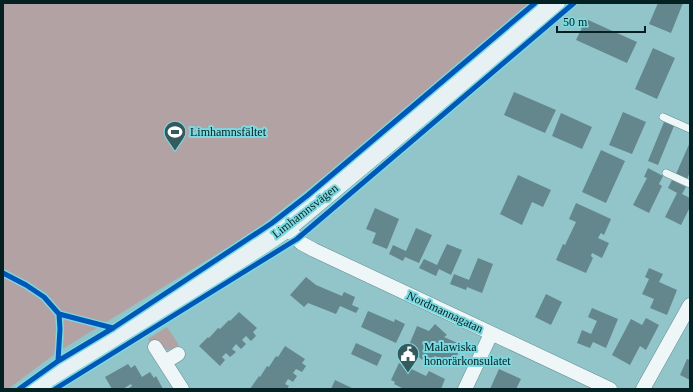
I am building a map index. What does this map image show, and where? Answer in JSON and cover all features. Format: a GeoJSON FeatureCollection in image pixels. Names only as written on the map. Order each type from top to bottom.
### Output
{"type":"FeatureCollection","features":[{"type":"Feature","properties":{"kind":"main road","name":"Limhamnsvägen"},"geometry":{"type":"LineString","coordinates":[[34,389],[149,314],[246,255],[287,227],[555,3]]}},
{"type":"Feature","properties":{"kind":"street","name":"Nordmannagatan"},"geometry":{"type":"LineString","coordinates":[[287,227],[301,243],[307,247],[610,389]]}},
{"type":"Feature","properties":{"kind":"street"},"geometry":{"type":"LineString","coordinates":[[643,389],[690,305]]}},
{"type":"Feature","properties":{"kind":"street"},"geometry":{"type":"LineString","coordinates":[[465,389],[491,334]]}},
{"type":"Feature","properties":{"kind":"street"},"geometry":{"type":"LineString","coordinates":[[155,347],[182,389]]}},
{"type":"Feature","properties":{"kind":"street"},"geometry":{"type":"LineString","coordinates":[[165,362],[178,354]]}},
{"type":"Feature","properties":{"kind":"lane"},"geometry":{"type":"LineString","coordinates":[[663,117],[690,129]]}},
{"type":"Feature","properties":{"kind":"lane"},"geometry":{"type":"LineString","coordinates":[[666,173],[690,184]]}},
{"type":"Feature","properties":{"kind":"shaded area","name":"Limhamnsfältet"},"geometry":{"type":"Polygon","coordinates":[[[3,3],[540,3],[467,64],[256,230],[56,353],[8,389],[3,389],[3,3]]]}},
{"type":"Feature","properties":{"kind":"shaded area"},"geometry":{"type":"Polygon","coordinates":[[[167,327],[179,345],[169,350],[152,346],[148,339],[167,327]]]}},
{"type":"Feature","properties":{"kind":"building"},"geometry":{"type":"Polygon","coordinates":[[[658,3],[683,3],[671,33],[649,24],[658,3]]]}},
{"type":"Feature","properties":{"kind":"building"},"geometry":{"type":"Polygon","coordinates":[[[586,19],[637,42],[627,63],[576,40],[586,19]]]}},
{"type":"Feature","properties":{"kind":"building"},"geometry":{"type":"Polygon","coordinates":[[[653,48],[675,58],[657,99],[635,89],[653,48]]]}},
{"type":"Feature","properties":{"kind":"building"},"geometry":{"type":"Polygon","coordinates":[[[514,92],[556,110],[545,133],[504,115],[514,92]]]}},
{"type":"Feature","properties":{"kind":"building"},"geometry":{"type":"Polygon","coordinates":[[[623,112],[646,122],[632,154],[609,145],[623,112]]]}},
{"type":"Feature","properties":{"kind":"building"},"geometry":{"type":"Polygon","coordinates":[[[561,113],[592,127],[582,149],[552,136],[561,113]]]}},
{"type":"Feature","properties":{"kind":"building"},"geometry":{"type":"Polygon","coordinates":[[[664,122],[674,126],[658,165],[648,161],[664,122]]]}},
{"type":"Feature","properties":{"kind":"building"},"geometry":{"type":"Polygon","coordinates":[[[690,142],[690,172],[687,179],[676,174],[690,142]]]}},
{"type":"Feature","properties":{"kind":"building"},"geometry":{"type":"Polygon","coordinates":[[[601,150],[625,161],[606,203],[582,192],[601,150]]]}},
{"type":"Feature","properties":{"kind":"building"},"geometry":{"type":"Polygon","coordinates":[[[648,168],[663,176],[659,184],[662,186],[649,213],[633,205],[647,178],[644,177],[648,168]]]}},
{"type":"Feature","properties":{"kind":"building"},"geometry":{"type":"Polygon","coordinates":[[[518,175],[551,190],[543,207],[532,202],[522,225],[500,214],[518,175]]]}},
{"type":"Feature","properties":{"kind":"building"},"geometry":{"type":"Polygon","coordinates":[[[672,180],[686,187],[682,194],[690,198],[690,207],[681,225],[665,217],[677,193],[668,188],[672,180]]]}},
{"type":"Feature","properties":{"kind":"building"},"geometry":{"type":"Polygon","coordinates":[[[576,203],[611,219],[604,235],[601,233],[598,238],[609,243],[602,258],[592,253],[591,256],[593,258],[586,273],[556,260],[563,244],[565,245],[576,222],[569,219],[576,203]]]}},
{"type":"Feature","properties":{"kind":"building"},"geometry":{"type":"Polygon","coordinates":[[[375,208],[399,219],[387,249],[372,243],[376,233],[366,229],[375,208]]]}},
{"type":"Feature","properties":{"kind":"building"},"geometry":{"type":"Polygon","coordinates":[[[416,228],[432,235],[419,263],[405,257],[403,261],[389,254],[393,245],[406,251],[416,228]]]}},
{"type":"Feature","properties":{"kind":"building"},"geometry":{"type":"Polygon","coordinates":[[[447,244],[462,250],[451,275],[439,269],[436,276],[419,268],[424,259],[437,265],[447,244]]]}},
{"type":"Feature","properties":{"kind":"building"},"geometry":{"type":"Polygon","coordinates":[[[478,258],[493,264],[482,293],[467,287],[466,290],[450,284],[454,274],[469,280],[478,258]]]}},
{"type":"Feature","properties":{"kind":"building"},"geometry":{"type":"Polygon","coordinates":[[[649,268],[663,274],[659,282],[677,290],[667,315],[650,308],[654,299],[642,294],[649,279],[645,277],[649,268]]]}},
{"type":"Feature","properties":{"kind":"building"},"geometry":{"type":"Polygon","coordinates":[[[306,277],[316,285],[342,296],[344,292],[355,297],[352,305],[359,308],[356,313],[340,306],[336,314],[308,303],[304,307],[290,295],[306,277]]]}},
{"type":"Feature","properties":{"kind":"building"},"geometry":{"type":"Polygon","coordinates":[[[546,294],[562,302],[551,325],[535,317],[546,294]]]}},
{"type":"Feature","properties":{"kind":"building"},"geometry":{"type":"Polygon","coordinates":[[[592,308],[618,319],[606,348],[593,342],[590,348],[577,343],[582,330],[591,334],[597,321],[588,317],[592,308]]]}},
{"type":"Feature","properties":{"kind":"building"},"geometry":{"type":"Polygon","coordinates":[[[368,311],[394,322],[395,319],[405,324],[396,343],[361,327],[368,311]]]}},
{"type":"Feature","properties":{"kind":"building"},"geometry":{"type":"Polygon","coordinates":[[[239,312],[257,328],[253,332],[256,336],[251,341],[246,336],[242,340],[246,344],[241,349],[236,344],[232,349],[236,352],[230,357],[226,353],[222,357],[225,360],[220,366],[199,346],[218,328],[220,329],[239,312]]]}},
{"type":"Feature","properties":{"kind":"building"},"geometry":{"type":"Polygon","coordinates":[[[646,318],[659,325],[646,350],[640,346],[630,365],[612,355],[631,319],[642,325],[646,318]]]}},
{"type":"Feature","properties":{"kind":"building"},"geometry":{"type":"Polygon","coordinates":[[[435,324],[447,335],[444,337],[462,345],[453,364],[435,356],[427,363],[411,349],[413,346],[409,345],[417,326],[429,331],[435,324]]]}},
{"type":"Feature","properties":{"kind":"building"},"geometry":{"type":"Polygon","coordinates":[[[356,343],[382,355],[377,366],[351,354],[356,343]]]}},
{"type":"Feature","properties":{"kind":"building"},"geometry":{"type":"Polygon","coordinates":[[[285,346],[305,359],[302,363],[306,366],[302,372],[296,369],[293,373],[297,376],[293,382],[288,379],[285,384],[289,386],[287,389],[250,389],[267,366],[269,367],[276,356],[278,357],[285,346]]]}},
{"type":"Feature","properties":{"kind":"building"},"geometry":{"type":"Polygon","coordinates":[[[687,359],[690,360],[690,380],[680,375],[687,359]]]}},
{"type":"Feature","properties":{"kind":"building","name":"Malawiska honorärkonsulatet"},"geometry":{"type":"Polygon","coordinates":[[[399,363],[426,376],[429,371],[445,379],[441,389],[404,389],[394,384],[395,382],[391,380],[399,363]]]}},
{"type":"Feature","properties":{"kind":"building"},"geometry":{"type":"Polygon","coordinates":[[[128,364],[131,368],[135,365],[142,377],[150,372],[154,378],[156,376],[163,389],[129,389],[132,386],[131,384],[123,389],[112,389],[105,377],[128,364]]]}},
{"type":"Feature","properties":{"kind":"building"},"geometry":{"type":"Polygon","coordinates":[[[499,369],[521,379],[516,389],[490,389],[499,369]]]}},
{"type":"Feature","properties":{"kind":"building"},"geometry":{"type":"Polygon","coordinates":[[[335,380],[354,389],[331,389],[335,380]]]}},
{"type":"Feature","properties":{"kind":"cycle path"},"geometry":{"type":"LineString","coordinates":[[19,389],[58,361],[113,328],[272,223],[308,195],[535,3]]}},
{"type":"Feature","properties":{"kind":"cycle path"},"geometry":{"type":"LineString","coordinates":[[55,389],[297,239],[574,3]]}},
{"type":"Feature","properties":{"kind":"cycle path"},"geometry":{"type":"LineString","coordinates":[[3,273],[26,285],[44,297],[59,314]]}},
{"type":"Feature","properties":{"kind":"cycle path"},"geometry":{"type":"LineString","coordinates":[[58,361],[60,329],[59,314],[113,328]]}},
{"type":"Feature","properties":{"kind":"place","name":"Limhamnsfältet"},"geometry":{"type":"Point","coordinates":[175,152]}},
{"type":"Feature","properties":{"kind":"place","name":"Malawiska honorärkonsulatet"},"geometry":{"type":"Point","coordinates":[408,374]}}]}
